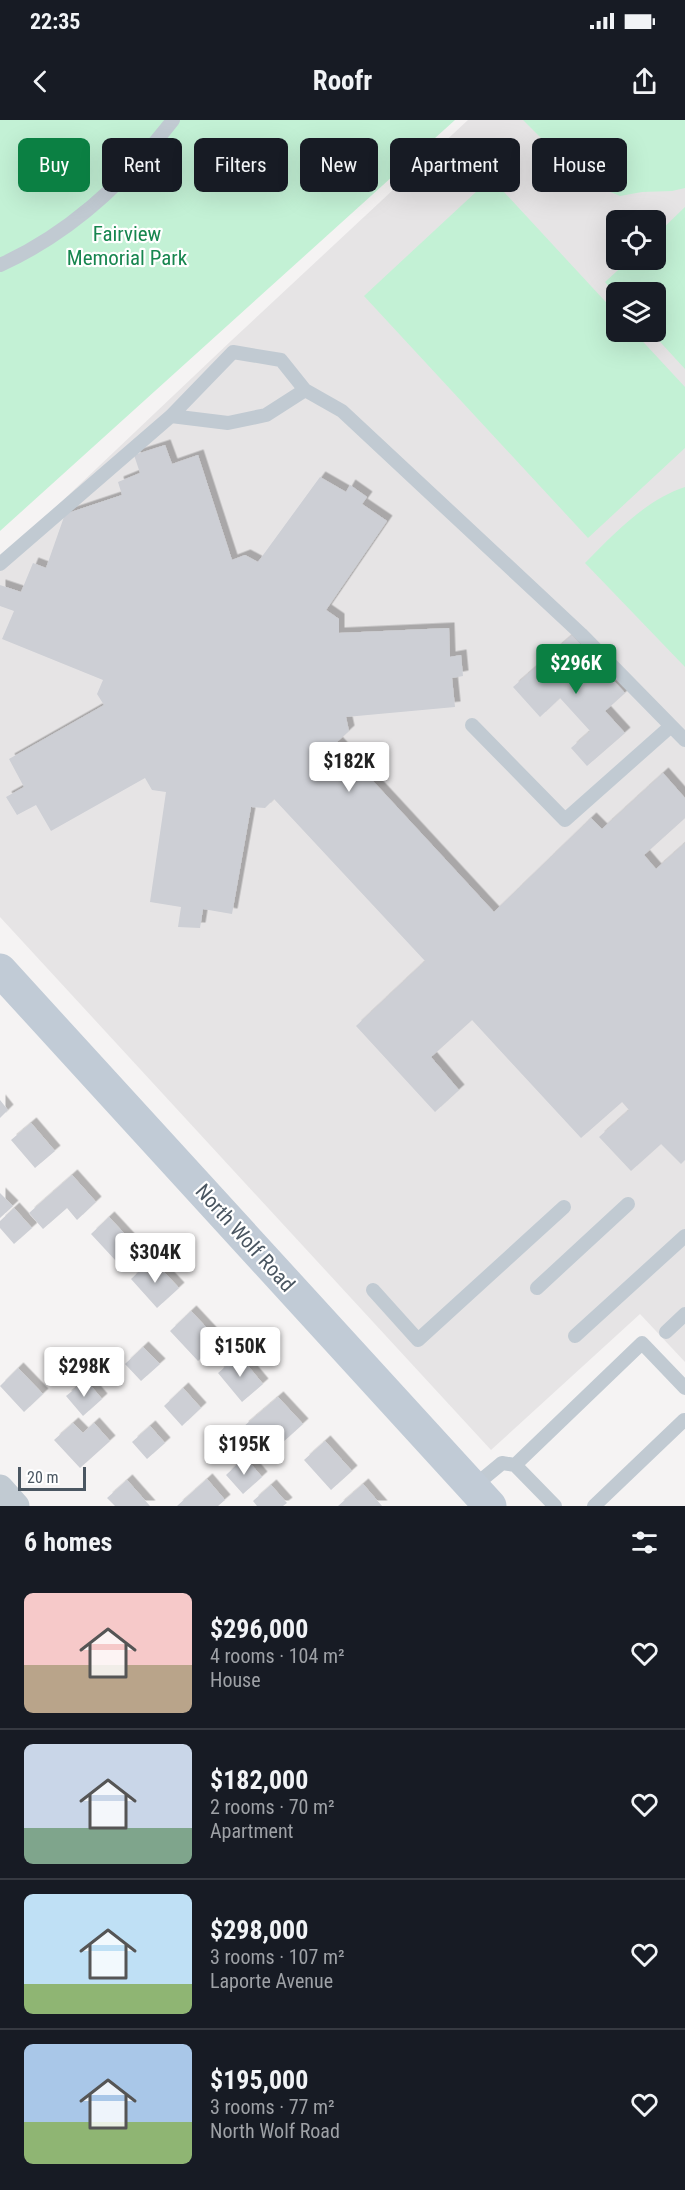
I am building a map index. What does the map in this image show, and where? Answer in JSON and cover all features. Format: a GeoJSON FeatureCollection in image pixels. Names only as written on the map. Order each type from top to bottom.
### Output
{"type":"FeatureCollection","features":[{"type":"Feature","properties":{"kind":"main road","name":"North Wolf Road"},"geometry":{"type":"LineString","coordinates":[[0,970],[481,1497]]}},
{"type":"Feature","properties":{"kind":"street"},"geometry":{"type":"LineString","coordinates":[[0,1488],[16,1506]]}},
{"type":"Feature","properties":{"kind":"lane"},"geometry":{"type":"LineString","coordinates":[[0,265],[22,255],[68,225],[111,189],[152,148],[173,120]]}},
{"type":"Feature","properties":{"kind":"lane"},"geometry":{"type":"LineString","coordinates":[[0,564],[171,416],[233,352],[281,360],[305,390],[342,411],[581,634],[685,740]]}},
{"type":"Feature","properties":{"kind":"lane"},"geometry":{"type":"LineString","coordinates":[[171,416],[228,423],[266,416],[305,390]]}},
{"type":"Feature","properties":{"kind":"lane"},"geometry":{"type":"LineString","coordinates":[[472,725],[565,820],[671,726]]}},
{"type":"Feature","properties":{"kind":"lane"},"geometry":{"type":"LineString","coordinates":[[537,1288],[628,1204]]}},
{"type":"Feature","properties":{"kind":"lane"},"geometry":{"type":"LineString","coordinates":[[373,1290],[418,1340],[564,1206]]}},
{"type":"Feature","properties":{"kind":"lane"},"geometry":{"type":"LineString","coordinates":[[575,1336],[685,1236]]}},
{"type":"Feature","properties":{"kind":"lane"},"geometry":{"type":"LineString","coordinates":[[666,1332],[685,1314]]}},
{"type":"Feature","properties":{"kind":"lane"},"geometry":{"type":"LineString","coordinates":[[515,1465],[642,1343],[685,1388]]}},
{"type":"Feature","properties":{"kind":"lane"},"geometry":{"type":"LineString","coordinates":[[594,1506],[685,1420]]}},
{"type":"Feature","properties":{"kind":"lane"},"geometry":{"type":"LineString","coordinates":[[481,1497],[502,1463],[515,1465],[555,1506]]}},
{"type":"Feature","properties":{"kind":"shaded area"},"geometry":{"type":"Polygon","coordinates":[[[468,120],[685,120],[685,1362],[640,1314],[491,1450],[0,917],[0,560],[391,192],[520,192],[520,138],[449,138],[468,120]]]}},
{"type":"Feature","properties":{"kind":"green space","name":"Fairview Memorial Park"},"geometry":{"type":"Polygon","coordinates":[[[0,120],[455,120],[435,138],[390,138],[390,179],[378,190],[378,138],[300,138],[300,192],[375,192],[0,531],[0,120]]]}},
{"type":"Feature","properties":{"kind":"green space"},"geometry":{"type":"Polygon","coordinates":[[[523,120],[685,120],[685,188],[620,196],[611,192],[627,192],[627,138],[541,138],[523,120]]]}},
{"type":"Feature","properties":{"kind":"green space"},"geometry":{"type":"Polygon","coordinates":[[[476,192],[504,192],[606,302],[606,342],[643,342],[685,387],[685,448],[588,538],[364,296],[476,192]]]}},
{"type":"Feature","properties":{"kind":"green space"},"geometry":{"type":"Polygon","coordinates":[[[685,207],[685,369],[660,342],[666,342],[666,282],[605,282],[618,270],[666,270],[666,225],[685,207]]]}},
{"type":"Feature","properties":{"kind":"green space"},"geometry":{"type":"Polygon","coordinates":[[[685,487],[685,667],[585,563],[643,509],[685,487]]]}},
{"type":"Feature","properties":{"kind":"building"},"geometry":{"type":"Polygon","coordinates":[[[165,445],[172,464],[198,455],[232,560],[245,555],[258,562],[320,477],[346,492],[350,485],[367,497],[362,504],[387,521],[326,610],[339,619],[339,633],[449,628],[450,657],[461,655],[463,676],[452,678],[455,707],[346,717],[349,731],[337,742],[494,912],[591,818],[602,829],[663,773],[685,798],[685,818],[644,855],[656,869],[685,843],[685,1160],[681,1164],[661,1144],[631,1171],[599,1137],[629,1110],[622,1102],[581,1138],[472,1020],[431,1057],[459,1090],[435,1112],[356,1026],[425,961],[274,799],[265,808],[251,807],[232,914],[203,909],[200,928],[178,927],[181,907],[150,902],[166,792],[152,790],[145,778],[51,831],[36,805],[17,815],[6,797],[24,787],[9,759],[104,705],[97,694],[103,680],[2,639],[14,611],[0,606],[0,585],[21,592],[33,563],[46,568],[65,514],[122,495],[118,482],[140,473],[134,455],[165,445]]]}},
{"type":"Feature","properties":{"kind":"building"},"geometry":{"type":"Polygon","coordinates":[[[572,635],[625,693],[605,711],[625,733],[587,766],[571,748],[590,731],[560,698],[540,717],[513,687],[572,635]]]}},
{"type":"Feature","properties":{"kind":"building"},"geometry":{"type":"Polygon","coordinates":[[[0,1100],[8,1110],[0,1118],[0,1100]]]}},
{"type":"Feature","properties":{"kind":"building"},"geometry":{"type":"Polygon","coordinates":[[[31,1123],[55,1151],[35,1168],[11,1140],[31,1123]]]}},
{"type":"Feature","properties":{"kind":"building"},"geometry":{"type":"Polygon","coordinates":[[[72,1175],[96,1202],[77,1220],[67,1208],[43,1229],[29,1213],[72,1175]]]}},
{"type":"Feature","properties":{"kind":"building"},"geometry":{"type":"Polygon","coordinates":[[[0,1193],[13,1206],[0,1218],[0,1193]]]}},
{"type":"Feature","properties":{"kind":"building"},"geometry":{"type":"Polygon","coordinates":[[[14,1208],[32,1228],[14,1244],[0,1228],[0,1221],[14,1208]]]}},
{"type":"Feature","properties":{"kind":"building"},"geometry":{"type":"Polygon","coordinates":[[[109,1217],[134,1244],[116,1261],[91,1234],[109,1217]]]}},
{"type":"Feature","properties":{"kind":"building"},"geometry":{"type":"Polygon","coordinates":[[[152,1259],[179,1288],[157,1308],[131,1279],[152,1259]]]}},
{"type":"Feature","properties":{"kind":"building"},"geometry":{"type":"Polygon","coordinates":[[[191,1311],[219,1341],[198,1361],[170,1331],[191,1311]]]}},
{"type":"Feature","properties":{"kind":"building"},"geometry":{"type":"Polygon","coordinates":[[[143,1347],[160,1364],[141,1381],[125,1364],[143,1347]]]}},
{"type":"Feature","properties":{"kind":"building"},"geometry":{"type":"Polygon","coordinates":[[[239,1355],[263,1384],[242,1402],[218,1373],[239,1355]]]}},
{"type":"Feature","properties":{"kind":"building"},"geometry":{"type":"Polygon","coordinates":[[[18,1368],[43,1394],[24,1412],[0,1386],[18,1368]]]}},
{"type":"Feature","properties":{"kind":"building"},"geometry":{"type":"Polygon","coordinates":[[[86,1380],[102,1399],[83,1416],[66,1396],[86,1380]]]}},
{"type":"Feature","properties":{"kind":"building"},"geometry":{"type":"Polygon","coordinates":[[[183,1388],[201,1408],[182,1426],[164,1406],[183,1388]]]}},
{"type":"Feature","properties":{"kind":"building"},"geometry":{"type":"Polygon","coordinates":[[[278,1397],[303,1424],[282,1443],[275,1436],[261,1448],[243,1427],[278,1397]]]}},
{"type":"Feature","properties":{"kind":"building"},"geometry":{"type":"Polygon","coordinates":[[[73,1423],[83,1433],[94,1423],[110,1441],[80,1468],[54,1440],[73,1423]]]}},
{"type":"Feature","properties":{"kind":"building"},"geometry":{"type":"Polygon","coordinates":[[[150,1426],[165,1443],[147,1459],[132,1442],[150,1426]]]}},
{"type":"Feature","properties":{"kind":"building"},"geometry":{"type":"Polygon","coordinates":[[[325,1441],[352,1471],[331,1490],[304,1460],[325,1441]]]}},
{"type":"Feature","properties":{"kind":"building"},"geometry":{"type":"Polygon","coordinates":[[[245,1457],[262,1477],[243,1494],[226,1475],[245,1457]]]}},
{"type":"Feature","properties":{"kind":"building"},"geometry":{"type":"Polygon","coordinates":[[[207,1479],[225,1500],[218,1506],[177,1506],[207,1479]]]}},
{"type":"Feature","properties":{"kind":"building"},"geometry":{"type":"Polygon","coordinates":[[[127,1480],[150,1506],[115,1506],[107,1498],[127,1480]]]}},
{"type":"Feature","properties":{"kind":"building"},"geometry":{"type":"Polygon","coordinates":[[[363,1484],[382,1506],[338,1506],[363,1484]]]}},
{"type":"Feature","properties":{"kind":"building"},"geometry":{"type":"Polygon","coordinates":[[[271,1485],[287,1503],[283,1506],[257,1506],[253,1501],[271,1485]]]}}]}
